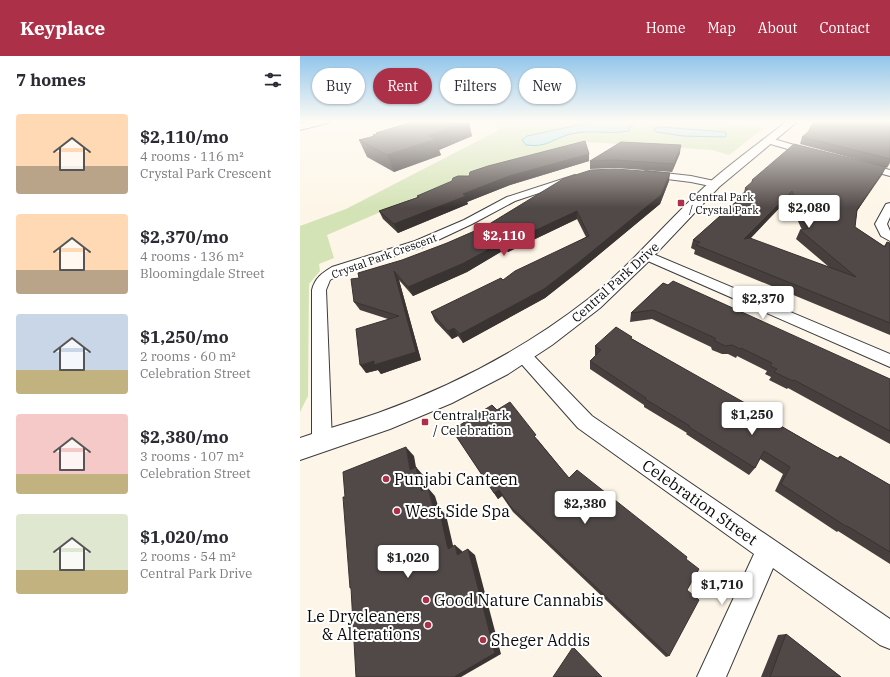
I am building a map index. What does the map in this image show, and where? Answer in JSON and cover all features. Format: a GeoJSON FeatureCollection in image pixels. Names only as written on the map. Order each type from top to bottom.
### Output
{"type":"FeatureCollection","features":[{"type":"Feature","properties":{"kind":"street","name":"Central Park Drive"},"geometry":{"type":"LineString","coordinates":[[300,449],[414,409],[470,384],[523,355],[594,304],[646,255],[715,184],[760,150]]}},
{"type":"Feature","properties":{"kind":"street"},"geometry":{"type":"LineString","coordinates":[[801,150],[820,155]]}},
{"type":"Feature","properties":{"kind":"street"},"geometry":{"type":"LineString","coordinates":[[850,163],[890,173]]}},
{"type":"Feature","properties":{"kind":"street","name":"Crystal Park Crescent"},"geometry":{"type":"LineString","coordinates":[[322,442],[319,290],[325,277],[337,270],[403,250],[437,237],[517,196],[590,173]]}},
{"type":"Feature","properties":{"kind":"street"},"geometry":{"type":"LineString","coordinates":[[631,173],[691,178],[715,184]]}},
{"type":"Feature","properties":{"kind":"street"},"geometry":{"type":"LineString","coordinates":[[890,206],[882,224],[885,233],[890,237]]}},
{"type":"Feature","properties":{"kind":"street"},"geometry":{"type":"LineString","coordinates":[[646,255],[890,361]]}},
{"type":"Feature","properties":{"kind":"street","name":"Celebration Street"},"geometry":{"type":"LineString","coordinates":[[523,355],[585,422],[890,635]]}},
{"type":"Feature","properties":{"kind":"street"},"geometry":{"type":"LineString","coordinates":[[711,677],[769,550]]}},
{"type":"Feature","properties":{"kind":"green space"},"geometry":{"type":"Polygon","coordinates":[[[460,150],[556,150],[476,171],[327,235],[334,258],[319,264],[320,271],[309,284],[308,396],[300,412],[300,226],[346,209],[460,150]]]}},
{"type":"Feature","properties":{"kind":"green space"},"geometry":{"type":"Polygon","coordinates":[[[712,150],[736,150],[729,155],[712,150]]]}},
{"type":"Feature","properties":{"kind":"building"},"geometry":{"type":"Polygon","coordinates":[[[378,150],[402,150],[387,155],[378,150]]]}},
{"type":"Feature","properties":{"kind":"building"},"geometry":{"type":"Polygon","coordinates":[[[550,150],[588,150],[589,154],[509,176],[463,194],[466,196],[394,224],[379,211],[419,197],[417,196],[452,181],[453,178],[458,176],[469,176],[470,172],[550,150]]]}},
{"type":"Feature","properties":{"kind":"building"},"geometry":{"type":"Polygon","coordinates":[[[608,150],[679,150],[674,164],[615,160],[590,161],[608,150]]]}},
{"type":"Feature","properties":{"kind":"building"},"geometry":{"type":"Polygon","coordinates":[[[787,150],[818,150],[886,167],[857,210],[855,227],[885,247],[887,242],[890,243],[890,323],[696,245],[700,242],[693,240],[738,200],[737,199],[748,189],[745,188],[753,181],[752,180],[787,150]],[[792,191],[744,239],[750,238],[856,277],[800,230],[810,228],[792,191]]]}},
{"type":"Feature","properties":{"kind":"building"},"geometry":{"type":"Polygon","coordinates":[[[854,150],[890,150],[890,159],[854,150]]]}},
{"type":"Feature","properties":{"kind":"building"},"geometry":{"type":"Polygon","coordinates":[[[615,169],[670,173],[661,195],[578,263],[544,289],[460,334],[454,328],[448,331],[431,312],[501,278],[503,280],[515,271],[589,236],[577,211],[506,244],[502,242],[464,263],[408,287],[394,271],[416,352],[374,365],[374,361],[360,365],[356,329],[399,316],[354,302],[351,279],[359,278],[358,273],[402,260],[486,226],[563,179],[591,170],[615,169]]]}},
{"type":"Feature","properties":{"kind":"building"},"geometry":{"type":"Polygon","coordinates":[[[673,281],[890,379],[890,431],[794,380],[793,381],[774,372],[777,369],[770,366],[772,363],[741,348],[740,349],[732,345],[725,346],[715,341],[715,338],[653,310],[631,313],[663,283],[668,285],[673,281]]]}},
{"type":"Feature","properties":{"kind":"building"},"geometry":{"type":"Polygon","coordinates":[[[616,327],[632,337],[630,338],[768,416],[767,418],[817,447],[839,459],[840,456],[890,485],[890,552],[847,527],[781,484],[790,467],[764,451],[755,468],[645,399],[646,398],[590,361],[601,350],[595,346],[616,327]]]}},
{"type":"Feature","properties":{"kind":"building"},"geometry":{"type":"Polygon","coordinates":[[[510,402],[536,435],[534,436],[569,478],[577,470],[687,557],[686,559],[699,569],[687,590],[699,600],[669,656],[510,506],[499,490],[494,493],[452,430],[492,405],[497,410],[510,402]]]}},
{"type":"Feature","properties":{"kind":"building"},"geometry":{"type":"Polygon","coordinates":[[[406,447],[410,470],[416,467],[421,491],[428,488],[434,511],[439,508],[448,549],[455,545],[457,555],[468,549],[495,653],[454,677],[356,677],[351,588],[343,497],[345,497],[343,472],[406,447]]]}},
{"type":"Feature","properties":{"kind":"building"},"geometry":{"type":"Polygon","coordinates":[[[786,634],[841,677],[770,677],[786,634]]]}},
{"type":"Feature","properties":{"kind":"building"},"geometry":{"type":"Polygon","coordinates":[[[573,647],[602,677],[553,677],[573,647]]]}},
{"type":"Feature","properties":{"kind":"place","name":"Central Park / Crystal Park"},"geometry":{"type":"Point","coordinates":[681,203]}},
{"type":"Feature","properties":{"kind":"place","name":"Central Park / Celebration"},"geometry":{"type":"Point","coordinates":[425,422]}},
{"type":"Feature","properties":{"kind":"place","name":"Punjabi Canteen"},"geometry":{"type":"Point","coordinates":[386,479]}},
{"type":"Feature","properties":{"kind":"place","name":"West Side Spa"},"geometry":{"type":"Point","coordinates":[397,511]}},
{"type":"Feature","properties":{"kind":"place","name":"Good Nature Cannabis"},"geometry":{"type":"Point","coordinates":[426,600]}},
{"type":"Feature","properties":{"kind":"place","name":"Le Drycleaners & Alterations"},"geometry":{"type":"Point","coordinates":[428,625]}},
{"type":"Feature","properties":{"kind":"place","name":"Sheger Addis"},"geometry":{"type":"Point","coordinates":[483,640]}}]}
